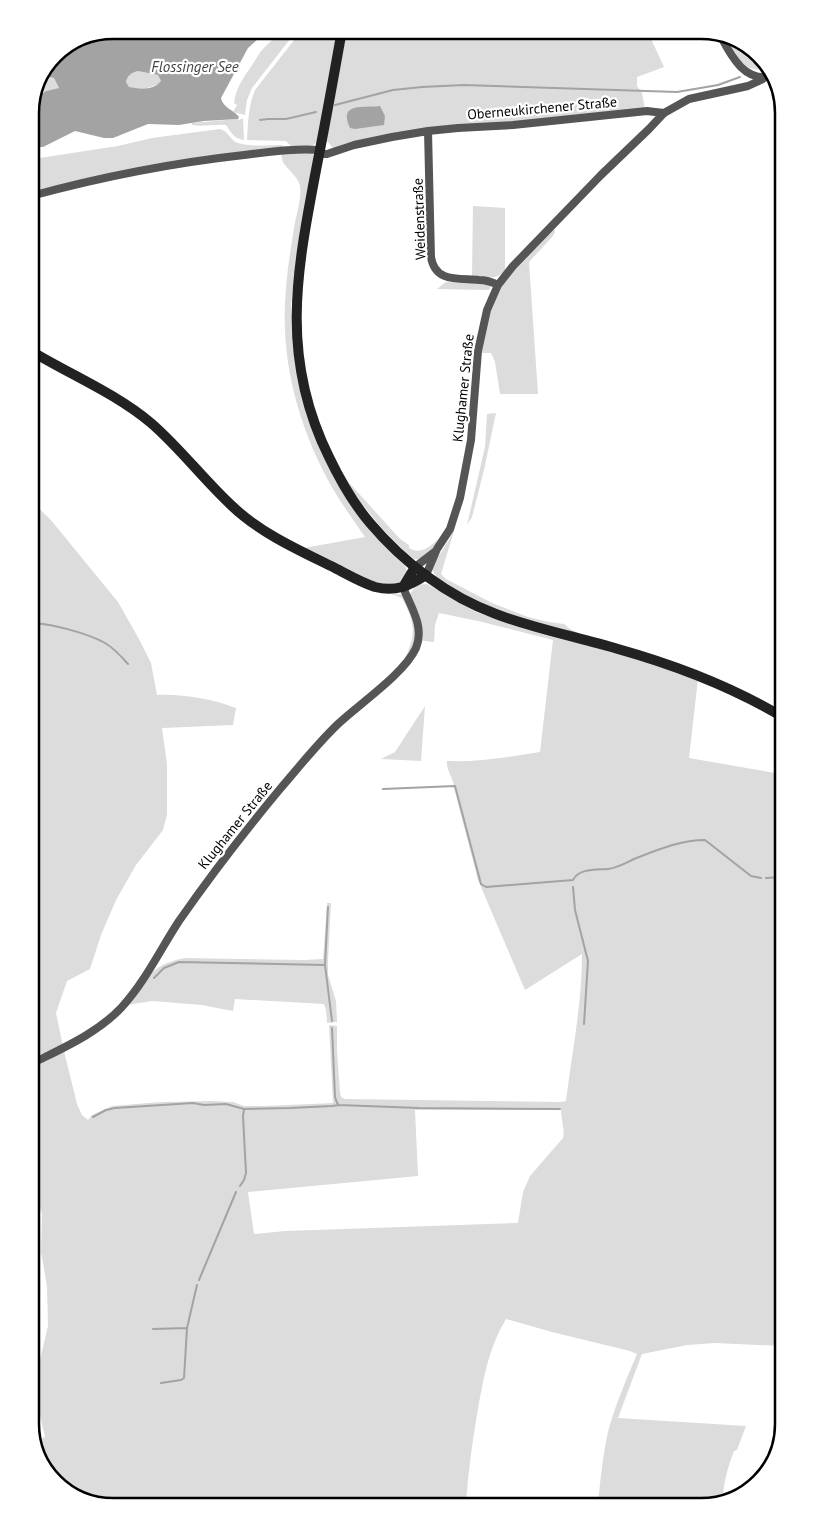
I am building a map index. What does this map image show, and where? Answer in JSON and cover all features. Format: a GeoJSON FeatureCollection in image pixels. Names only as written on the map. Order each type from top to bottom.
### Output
{"type":"FeatureCollection","features":[{"type":"Feature","properties":{"kind":"main road"},"geometry":{"type":"LineString","coordinates":[[340,39],[302,242],[297,288],[296,342],[305,394],[317,430],[347,491],[376,530],[416,567],[447,590],[496,614],[663,662],[735,692],[775,713]]}},
{"type":"Feature","properties":{"kind":"main road"},"geometry":{"type":"LineString","coordinates":[[39,355],[112,395],[140,414],[169,440],[208,483],[233,507],[257,526],[369,585],[398,589],[412,585],[426,575]]}},
{"type":"Feature","properties":{"kind":"main road"},"geometry":{"type":"LineString","coordinates":[[404,587],[416,567]]}},
{"type":"Feature","properties":{"kind":"street"},"geometry":{"type":"LineString","coordinates":[[725,43],[744,70],[763,79]]}},
{"type":"Feature","properties":{"kind":"street"},"geometry":{"type":"LineString","coordinates":[[664,113],[689,99],[748,86],[767,78]]}},
{"type":"Feature","properties":{"kind":"street","name":"Oberneukirchener Straße"},"geometry":{"type":"LineString","coordinates":[[39,194],[104,178],[177,164],[289,150],[328,154],[392,137],[428,131],[522,125],[648,111],[664,113]]}},
{"type":"Feature","properties":{"kind":"street","name":"Klughamer Straße"},"geometry":{"type":"LineString","coordinates":[[426,575],[437,549],[450,529],[460,498],[471,440],[478,351],[487,310],[498,285],[512,266],[664,113]]}},
{"type":"Feature","properties":{"kind":"street","name":"Weidenstraße"},"geometry":{"type":"LineString","coordinates":[[428,131],[431,256],[433,265],[445,277],[480,280],[498,285]]}},
{"type":"Feature","properties":{"kind":"street","name":"Klughamer Straße"},"geometry":{"type":"LineString","coordinates":[[416,567],[437,549]]}},
{"type":"Feature","properties":{"kind":"street","name":"Klughamer Straße"},"geometry":{"type":"LineString","coordinates":[[39,1060],[96,1029],[120,1009],[143,979],[203,886],[313,749],[338,723],[379,689],[406,662],[416,648],[419,631],[415,613],[404,587]]}},
{"type":"Feature","properties":{"kind":"shaded area"},"geometry":{"type":"Polygon","coordinates":[[[273,39],[290,39],[252,88],[247,100],[245,115],[233,112],[237,105],[234,103],[237,90],[261,51],[273,39]]]}},
{"type":"Feature","properties":{"kind":"shaded area"},"geometry":{"type":"Polygon","coordinates":[[[295,39],[338,39],[317,142],[314,144],[308,147],[292,147],[286,141],[247,140],[248,121],[255,90],[295,39]]]}},
{"type":"Feature","properties":{"kind":"shaded area"},"geometry":{"type":"Polygon","coordinates":[[[345,39],[651,39],[664,67],[637,77],[637,86],[642,93],[645,109],[531,121],[414,130],[350,142],[333,148],[327,141],[345,39]]]}},
{"type":"Feature","properties":{"kind":"shaded area"},"geometry":{"type":"Polygon","coordinates":[[[730,45],[743,51],[763,70],[749,68],[740,61],[730,45]]]}},
{"type":"Feature","properties":{"kind":"shaded area"},"geometry":{"type":"Polygon","coordinates":[[[138,71],[158,75],[161,81],[159,84],[141,90],[129,87],[126,82],[128,78],[138,71]]]}},
{"type":"Feature","properties":{"kind":"shaded area"},"geometry":{"type":"Polygon","coordinates":[[[48,77],[54,78],[59,88],[46,91],[41,95],[48,77]]]}},
{"type":"Feature","properties":{"kind":"shaded area"},"geometry":{"type":"Polygon","coordinates":[[[243,118],[244,140],[235,137],[226,125],[192,125],[192,123],[239,120],[243,118]]]}},
{"type":"Feature","properties":{"kind":"shaded area"},"geometry":{"type":"Polygon","coordinates":[[[220,129],[238,143],[282,145],[284,147],[39,193],[39,158],[118,146],[152,138],[220,129]]]}},
{"type":"Feature","properties":{"kind":"shaded area"},"geometry":{"type":"Polygon","coordinates":[[[311,152],[314,155],[315,162],[300,229],[291,305],[296,373],[303,399],[357,514],[375,536],[405,565],[407,571],[406,578],[398,584],[378,584],[304,548],[365,537],[333,489],[322,468],[303,423],[290,376],[285,328],[286,285],[300,202],[300,186],[298,180],[284,164],[281,154],[311,152]]]}},
{"type":"Feature","properties":{"kind":"shaded area"},"geometry":{"type":"Polygon","coordinates":[[[473,206],[505,208],[505,270],[498,276],[472,276],[473,206]]]}},
{"type":"Feature","properties":{"kind":"shaded area"},"geometry":{"type":"Polygon","coordinates":[[[554,228],[553,236],[529,262],[538,394],[500,394],[495,362],[491,353],[480,353],[492,304],[503,280],[554,228]]]}},
{"type":"Feature","properties":{"kind":"shaded area"},"geometry":{"type":"Polygon","coordinates":[[[446,282],[483,283],[491,286],[489,290],[437,289],[446,282]]]}},
{"type":"Feature","properties":{"kind":"shaded area"},"geometry":{"type":"Polygon","coordinates":[[[496,413],[472,517],[467,525],[485,447],[487,414],[496,413]]]}},
{"type":"Feature","properties":{"kind":"shaded area"},"geometry":{"type":"Polygon","coordinates":[[[343,476],[400,539],[409,545],[409,548],[418,551],[423,550],[443,535],[427,555],[423,558],[414,559],[375,520],[343,476]]]}},
{"type":"Feature","properties":{"kind":"shaded area"},"geometry":{"type":"Polygon","coordinates":[[[39,509],[50,519],[118,602],[151,663],[157,695],[197,698],[236,708],[233,725],[162,728],[167,764],[167,815],[163,830],[136,865],[116,900],[101,935],[90,969],[67,981],[56,1013],[77,1104],[82,1115],[88,1120],[92,1115],[112,1106],[161,1102],[233,1102],[244,1106],[333,1103],[329,1025],[337,1026],[340,1092],[341,1097],[345,1099],[566,1101],[579,1010],[582,954],[525,990],[478,880],[453,781],[447,765],[447,761],[482,760],[540,752],[553,640],[439,613],[435,625],[434,642],[416,640],[404,661],[411,644],[412,623],[402,598],[391,594],[410,595],[417,586],[427,584],[476,612],[507,623],[668,667],[698,679],[689,758],[775,773],[775,1346],[715,1343],[687,1345],[642,1354],[618,1418],[746,1426],[728,1469],[723,1495],[702,1498],[599,1498],[609,1428],[637,1354],[506,1319],[490,1354],[484,1378],[472,1448],[466,1498],[108,1498],[80,1491],[71,1486],[57,1473],[44,1453],[40,1439],[45,1437],[39,1411],[39,1370],[48,1326],[47,1286],[41,1252],[42,1214],[39,1205],[39,509]],[[415,1110],[418,1176],[248,1192],[254,1234],[286,1231],[518,1223],[523,1192],[530,1176],[563,1138],[561,1110],[415,1110]]]}},
{"type":"Feature","properties":{"kind":"shaded area"},"geometry":{"type":"Polygon","coordinates":[[[457,521],[441,574],[446,579],[492,603],[528,617],[564,624],[583,635],[519,617],[488,605],[458,591],[440,579],[432,569],[449,540],[457,521]]]}},
{"type":"Feature","properties":{"kind":"shaded area"},"geometry":{"type":"Polygon","coordinates":[[[425,706],[421,761],[381,759],[395,752],[425,706]]]}},
{"type":"Feature","properties":{"kind":"shaded area"},"geometry":{"type":"Polygon","coordinates":[[[327,903],[331,903],[328,975],[336,1001],[337,1022],[327,1023],[324,1004],[235,999],[233,1011],[202,1005],[152,1001],[127,1005],[144,981],[156,969],[164,964],[185,958],[323,959],[327,903]]]}},
{"type":"Feature","properties":{"kind":"water","name":"Flossinger See"},"geometry":{"type":"Polygon","coordinates":[[[112,39],[258,39],[248,48],[221,98],[226,107],[239,117],[238,119],[179,125],[148,124],[113,138],[104,138],[75,131],[43,147],[39,147],[41,95],[46,91],[59,88],[54,78],[48,77],[60,60],[72,50],[98,40],[112,39]],[[138,71],[130,75],[126,82],[129,87],[141,89],[150,88],[161,81],[158,75],[138,71]]]}},
{"type":"Feature","properties":{"kind":"water"},"geometry":{"type":"Polygon","coordinates":[[[380,106],[385,116],[384,125],[350,128],[347,114],[350,110],[360,107],[380,106]]]}},
{"type":"Feature","properties":{"kind":"waterway"},"geometry":{"type":"LineString","coordinates":[[335,105],[393,90],[422,87],[464,85],[677,92],[718,85],[740,77]]}},
{"type":"Feature","properties":{"kind":"waterway"},"geometry":{"type":"LineString","coordinates":[[260,120],[286,119],[316,112]]}},
{"type":"Feature","properties":{"kind":"waterway"},"geometry":{"type":"LineString","coordinates":[[39,624],[50,625],[98,639],[111,647],[128,664]]}},
{"type":"Feature","properties":{"kind":"waterway"},"geometry":{"type":"LineString","coordinates":[[383,789],[455,786],[481,884],[486,887],[573,880],[579,873],[615,868],[669,846],[696,840],[705,840],[751,876],[761,878]]}},
{"type":"Feature","properties":{"kind":"waterway"},"geometry":{"type":"LineString","coordinates":[[766,878],[775,877]]}},
{"type":"Feature","properties":{"kind":"waterway"},"geometry":{"type":"LineString","coordinates":[[573,887],[575,910],[588,961],[584,1024]]}},
{"type":"Feature","properties":{"kind":"waterway"},"geometry":{"type":"LineString","coordinates":[[328,907],[325,965],[332,1021]]}},
{"type":"Feature","properties":{"kind":"waterway"},"geometry":{"type":"LineString","coordinates":[[154,978],[164,968],[179,962],[325,965]]}},
{"type":"Feature","properties":{"kind":"waterway"},"geometry":{"type":"LineString","coordinates":[[332,1028],[335,1097],[339,1105],[419,1108],[560,1109]]}},
{"type":"Feature","properties":{"kind":"waterway"},"geometry":{"type":"LineString","coordinates":[[93,1117],[106,1110],[115,1108],[193,1103],[204,1105],[226,1104],[244,1109],[339,1105]]}},
{"type":"Feature","properties":{"kind":"waterway"},"geometry":{"type":"LineString","coordinates":[[240,1186],[246,1173],[244,1109]]}},
{"type":"Feature","properties":{"kind":"waterway"},"geometry":{"type":"LineString","coordinates":[[199,1280],[236,1192]]}},
{"type":"Feature","properties":{"kind":"waterway"},"geometry":{"type":"LineString","coordinates":[[153,1329],[187,1328],[197,1285]]}},
{"type":"Feature","properties":{"kind":"waterway"},"geometry":{"type":"LineString","coordinates":[[161,1383],[184,1378],[187,1328]]}}]}
